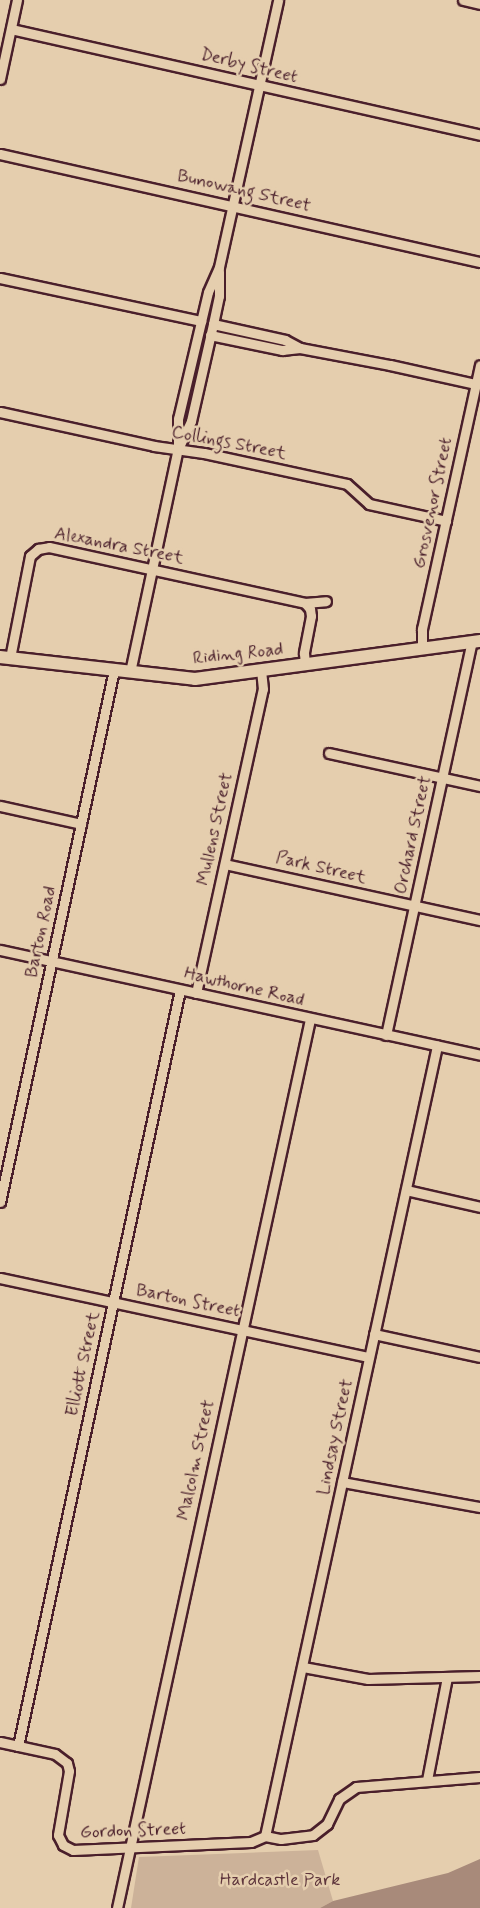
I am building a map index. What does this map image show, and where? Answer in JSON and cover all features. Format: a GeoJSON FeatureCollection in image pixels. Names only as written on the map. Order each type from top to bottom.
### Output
{"type":"FeatureCollection","features":[{"type":"Feature","properties":{"kind":"main road","name":"Riding Road"},"geometry":{"type":"LineString","coordinates":[[5,657],[195,679],[476,642]]}},
{"type":"Feature","properties":{"kind":"street"},"geometry":{"type":"LineString","coordinates":[[0,79],[17,0]]}},
{"type":"Feature","properties":{"kind":"street"},"geometry":{"type":"LineString","coordinates":[[130,672],[178,449],[178,419],[208,292],[219,267],[278,0]]}},
{"type":"Feature","properties":{"kind":"street"},"geometry":{"type":"LineString","coordinates":[[463,0],[480,4]]}},
{"type":"Feature","properties":{"kind":"street","name":"Derby Street"},"geometry":{"type":"LineString","coordinates":[[11,29],[480,135]]}},
{"type":"Feature","properties":{"kind":"street","name":"Bunowang Street"},"geometry":{"type":"LineString","coordinates":[[0,154],[480,262]]}},
{"type":"Feature","properties":{"kind":"street"},"geometry":{"type":"LineString","coordinates":[[178,449],[191,421],[213,324],[219,296],[219,267]]}},
{"type":"Feature","properties":{"kind":"street"},"geometry":{"type":"LineString","coordinates":[[0,278],[201,321]]}},
{"type":"Feature","properties":{"kind":"street"},"geometry":{"type":"LineString","coordinates":[[213,324],[285,340],[300,348],[476,384]]}},
{"type":"Feature","properties":{"kind":"street"},"geometry":{"type":"LineString","coordinates":[[210,335],[282,350],[300,348]]}},
{"type":"Feature","properties":{"kind":"street","name":"Grosvenor Street"},"geometry":{"type":"LineString","coordinates":[[422,649],[422,628],[480,365]]}},
{"type":"Feature","properties":{"kind":"street","name":"Collings Street"},"geometry":{"type":"LineString","coordinates":[[0,412],[154,446],[347,484],[369,504],[446,521]]}},
{"type":"Feature","properties":{"kind":"street","name":"Alexandra Street"},"geometry":{"type":"LineString","coordinates":[[5,657],[30,556],[38,549],[49,547],[305,603],[326,601]]}},
{"type":"Feature","properties":{"kind":"street"},"geometry":{"type":"LineString","coordinates":[[305,603],[311,616],[304,653],[305,665]]}},
{"type":"Feature","properties":{"kind":"street","name":"Orchard Street"},"geometry":{"type":"LineString","coordinates":[[386,1035],[442,778],[476,642]]}},
{"type":"Feature","properties":{"kind":"street","name":"Barton Road"},"geometry":{"type":"LineString","coordinates":[[0,1202],[114,670]]}},
{"type":"Feature","properties":{"kind":"street","name":"Mullens Street"},"geometry":{"type":"LineString","coordinates":[[196,993],[263,689],[261,671]]}},
{"type":"Feature","properties":{"kind":"street"},"geometry":{"type":"LineString","coordinates":[[329,753],[480,786]]}},
{"type":"Feature","properties":{"kind":"street"},"geometry":{"type":"LineString","coordinates":[[0,806],[81,824]]}},
{"type":"Feature","properties":{"kind":"street","name":"Park Street"},"geometry":{"type":"LineString","coordinates":[[225,864],[480,920]]}},
{"type":"Feature","properties":{"kind":"street","name":"Hawthorne Road"},"geometry":{"type":"LineString","coordinates":[[0,951],[480,1055]]}},
{"type":"Feature","properties":{"kind":"street","name":"Elliott Street"},"geometry":{"type":"LineString","coordinates":[[18,1746],[180,990]]}},
{"type":"Feature","properties":{"kind":"street","name":"Malcolm Street"},"geometry":{"type":"LineString","coordinates":[[117,1908],[310,1018]]}},
{"type":"Feature","properties":{"kind":"street","name":"Lindsay Street"},"geometry":{"type":"LineString","coordinates":[[266,1836],[437,1046]]}},
{"type":"Feature","properties":{"kind":"street"},"geometry":{"type":"LineString","coordinates":[[406,1190],[480,1207]]}},
{"type":"Feature","properties":{"kind":"street","name":"Barton Street"},"geometry":{"type":"LineString","coordinates":[[0,1278],[369,1357]]}},
{"type":"Feature","properties":{"kind":"street"},"geometry":{"type":"LineString","coordinates":[[374,1334],[480,1357]]}},
{"type":"Feature","properties":{"kind":"street"},"geometry":{"type":"LineString","coordinates":[[342,1482],[480,1507]]}},
{"type":"Feature","properties":{"kind":"street"},"geometry":{"type":"LineString","coordinates":[[303,1666],[368,1679],[480,1676]]}},
{"type":"Feature","properties":{"kind":"street"},"geometry":{"type":"LineString","coordinates":[[447,1677],[427,1780],[480,1777]]}},
{"type":"Feature","properties":{"kind":"street","name":"Gordon Street"},"geometry":{"type":"LineString","coordinates":[[0,1742],[55,1754],[67,1763],[69,1771],[58,1832],[63,1845],[73,1850],[251,1842],[266,1836],[281,1839],[314,1835],[321,1831],[339,1798],[356,1787],[427,1780]]}},
{"type":"Feature","properties":{"kind":"green space","name":"Hardcastle Park"},"geometry":{"type":"Polygon","coordinates":[[[318,1850],[333,1901],[320,1908],[131,1908],[139,1857],[318,1850]]]}},
{"type":"Feature","properties":{"kind":"shaded area"},"geometry":{"type":"Polygon","coordinates":[[[480,1859],[480,1908],[320,1908],[333,1901],[448,1873],[480,1859]]]}}]}
